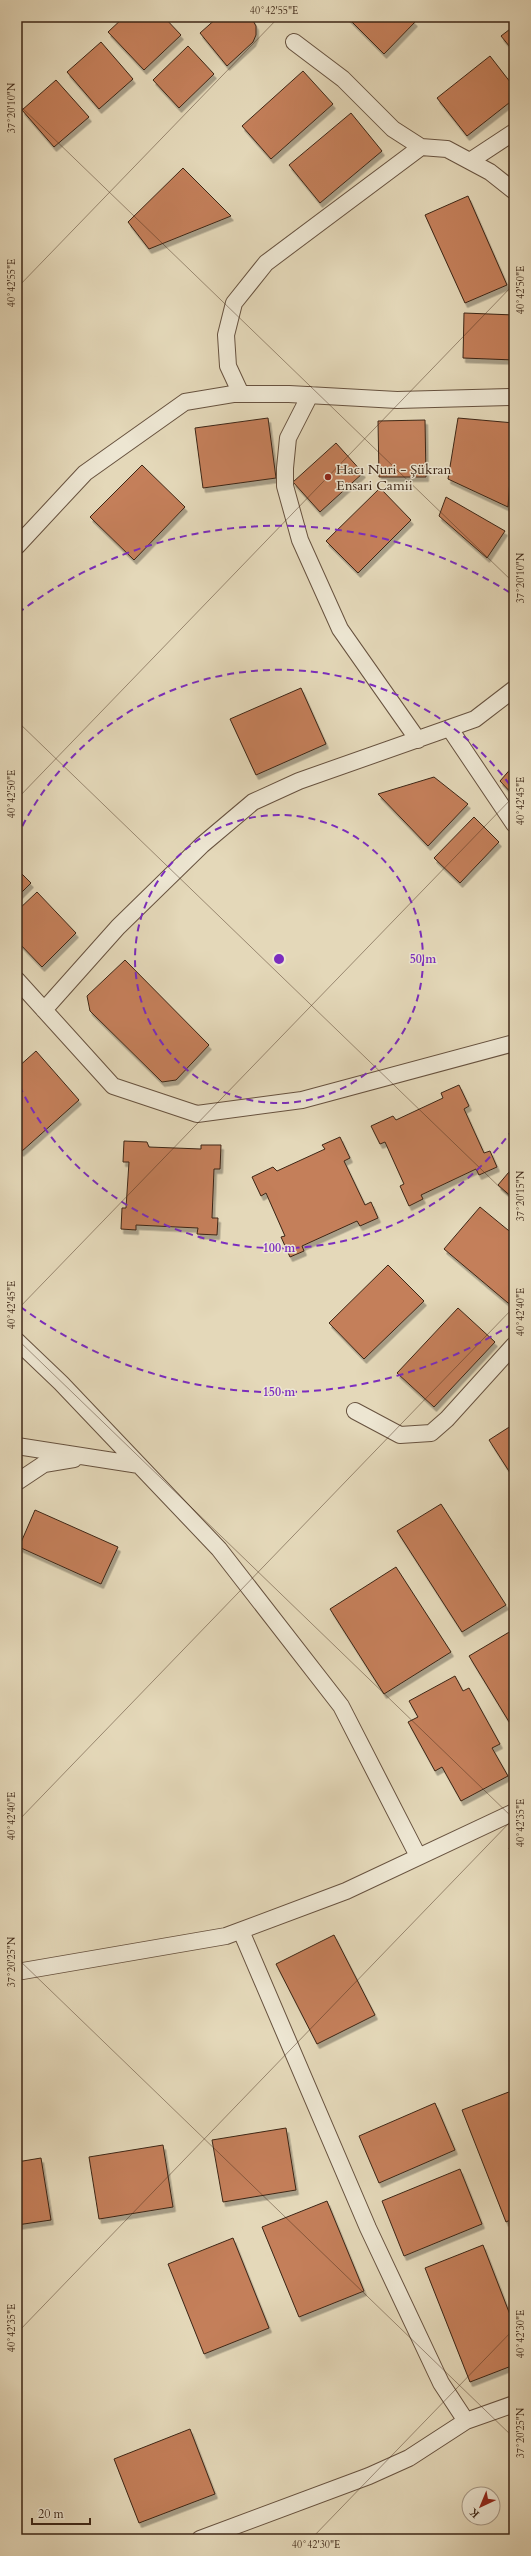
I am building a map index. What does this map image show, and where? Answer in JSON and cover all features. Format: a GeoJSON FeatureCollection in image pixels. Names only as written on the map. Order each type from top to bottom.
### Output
{"type":"FeatureCollection","features":[{"type":"Feature","properties":{"kind":"street"},"geometry":{"type":"LineString","coordinates":[[294,42],[343,79],[393,129],[421,147],[447,148],[490,172],[514,191]]}},
{"type":"Feature","properties":{"kind":"street"},"geometry":{"type":"LineString","coordinates":[[470,161],[514,132]]}},
{"type":"Feature","properties":{"kind":"street"},"geometry":{"type":"LineString","coordinates":[[240,394],[228,366],[226,335],[234,303],[266,264],[421,147]]}},
{"type":"Feature","properties":{"kind":"street"},"geometry":{"type":"LineString","coordinates":[[19,540],[85,473],[185,402],[240,394],[310,395],[397,400],[514,397]]}},
{"type":"Feature","properties":{"kind":"street"},"geometry":{"type":"LineString","coordinates":[[310,395],[288,438],[285,468],[285,486],[300,540],[340,630],[418,740]]}},
{"type":"Feature","properties":{"kind":"street"},"geometry":{"type":"LineString","coordinates":[[44,1010],[118,927],[202,845],[253,802],[299,781],[475,719],[514,689]]}},
{"type":"Feature","properties":{"kind":"street"},"geometry":{"type":"LineString","coordinates":[[450,729],[514,824]]}},
{"type":"Feature","properties":{"kind":"street"},"geometry":{"type":"LineString","coordinates":[[20,990],[44,1010],[113,1086],[197,1114],[302,1100],[514,1043]]}},
{"type":"Feature","properties":{"kind":"street"},"geometry":{"type":"LineString","coordinates":[[17,1341],[61,1383],[219,1549],[341,1706],[418,1856]]}},
{"type":"Feature","properties":{"kind":"street"},"geometry":{"type":"LineString","coordinates":[[355,1411],[400,1435],[431,1433],[447,1419],[514,1345]]}},
{"type":"Feature","properties":{"kind":"street"},"geometry":{"type":"LineString","coordinates":[[17,1446],[82,1458],[139,1465]]}},
{"type":"Feature","properties":{"kind":"street"},"geometry":{"type":"LineString","coordinates":[[17,1482],[44,1464],[82,1458]]}},
{"type":"Feature","properties":{"kind":"street"},"geometry":{"type":"LineString","coordinates":[[17,1972],[226,1936],[346,1891],[514,1812]]}},
{"type":"Feature","properties":{"kind":"street"},"geometry":{"type":"LineString","coordinates":[[241,1930],[368,2228],[441,2383],[466,2421]]}},
{"type":"Feature","properties":{"kind":"street"},"geometry":{"type":"LineString","coordinates":[[200,2539],[369,2476],[410,2458],[466,2421],[514,2404]]}},
{"type":"Feature","properties":{"kind":"building"},"geometry":{"type":"Polygon","coordinates":[[[124,17],[164,17],[181,35],[144,70],[108,32],[124,17]]]}},
{"type":"Feature","properties":{"kind":"building"},"geometry":{"type":"Polygon","coordinates":[[[218,17],[251,17],[256,26],[256,35],[253,42],[227,66],[200,33],[218,17]]]}},
{"type":"Feature","properties":{"kind":"building"},"geometry":{"type":"Polygon","coordinates":[[[347,17],[410,17],[415,22],[384,54],[347,17]]]}},
{"type":"Feature","properties":{"kind":"building"},"geometry":{"type":"Polygon","coordinates":[[[514,26],[514,52],[501,36],[514,26]]]}},
{"type":"Feature","properties":{"kind":"building"},"geometry":{"type":"Polygon","coordinates":[[[101,42],[133,79],[99,109],[67,72],[101,42]]]}},
{"type":"Feature","properties":{"kind":"building"},"geometry":{"type":"Polygon","coordinates":[[[188,46],[214,74],[179,108],[153,80],[188,46]]]}},
{"type":"Feature","properties":{"kind":"building"},"geometry":{"type":"Polygon","coordinates":[[[490,56],[514,87],[514,99],[467,136],[437,98],[490,56]]]}},
{"type":"Feature","properties":{"kind":"building"},"geometry":{"type":"Polygon","coordinates":[[[303,71],[333,104],[271,159],[242,126],[303,71]]]}},
{"type":"Feature","properties":{"kind":"building"},"geometry":{"type":"Polygon","coordinates":[[[56,80],[89,117],[54,147],[22,110],[56,80]]]}},
{"type":"Feature","properties":{"kind":"building"},"geometry":{"type":"Polygon","coordinates":[[[351,113],[382,151],[320,203],[289,165],[351,113]]]}},
{"type":"Feature","properties":{"kind":"building"},"geometry":{"type":"Polygon","coordinates":[[[183,168],[231,216],[149,249],[128,222],[183,168]]]}},
{"type":"Feature","properties":{"kind":"building"},"geometry":{"type":"Polygon","coordinates":[[[468,196],[507,285],[465,303],[425,215],[468,196]]]}},
{"type":"Feature","properties":{"kind":"building"},"geometry":{"type":"Polygon","coordinates":[[[464,313],[514,315],[514,360],[463,358],[464,313]]]}},
{"type":"Feature","properties":{"kind":"building"},"geometry":{"type":"Polygon","coordinates":[[[268,418],[276,478],[203,488],[195,428],[268,418]]]}},
{"type":"Feature","properties":{"kind":"building"},"geometry":{"type":"Polygon","coordinates":[[[458,418],[514,423],[508,507],[448,479],[458,418]]]}},
{"type":"Feature","properties":{"kind":"building"},"geometry":{"type":"Polygon","coordinates":[[[425,420],[426,477],[379,477],[378,421],[425,420]]]}},
{"type":"Feature","properties":{"kind":"building","name":"Hacı Nuri - Şükran Ensari Camii"},"geometry":{"type":"Polygon","coordinates":[[[336,443],[363,473],[320,512],[293,482],[336,443]]]}},
{"type":"Feature","properties":{"kind":"building"},"geometry":{"type":"Polygon","coordinates":[[[142,465],[185,507],[134,560],[90,517],[142,465]]]}},
{"type":"Feature","properties":{"kind":"building"},"geometry":{"type":"Polygon","coordinates":[[[380,488],[411,520],[358,573],[326,541],[380,488]]]}},
{"type":"Feature","properties":{"kind":"building"},"geometry":{"type":"Polygon","coordinates":[[[446,497],[505,531],[487,558],[439,516],[446,497]]]}},
{"type":"Feature","properties":{"kind":"building"},"geometry":{"type":"Polygon","coordinates":[[[301,688],[326,744],[256,775],[230,719],[301,688]]]}},
{"type":"Feature","properties":{"kind":"building"},"geometry":{"type":"Polygon","coordinates":[[[514,765],[514,796],[500,781],[514,765]]]}},
{"type":"Feature","properties":{"kind":"building"},"geometry":{"type":"Polygon","coordinates":[[[434,777],[468,804],[428,846],[378,794],[434,777]]]}},
{"type":"Feature","properties":{"kind":"building"},"geometry":{"type":"Polygon","coordinates":[[[474,817],[499,842],[460,883],[434,858],[474,817]]]}},
{"type":"Feature","properties":{"kind":"building"},"geometry":{"type":"Polygon","coordinates":[[[17,869],[31,883],[17,897],[17,869]]]}},
{"type":"Feature","properties":{"kind":"building"},"geometry":{"type":"Polygon","coordinates":[[[37,892],[76,933],[42,967],[17,941],[17,911],[37,892]]]}},
{"type":"Feature","properties":{"kind":"building"},"geometry":{"type":"Polygon","coordinates":[[[125,960],[209,1045],[176,1080],[162,1082],[90,1011],[87,996],[125,960]]]}},
{"type":"Feature","properties":{"kind":"building"},"geometry":{"type":"Polygon","coordinates":[[[36,1051],[79,1100],[21,1152],[17,1147],[17,1068],[36,1051]]]}},
{"type":"Feature","properties":{"kind":"building"},"geometry":{"type":"Polygon","coordinates":[[[459,1085],[469,1106],[464,1109],[484,1153],[490,1151],[497,1167],[479,1175],[476,1169],[421,1195],[423,1199],[409,1206],[400,1186],[404,1184],[385,1142],[380,1144],[371,1126],[393,1116],[396,1120],[443,1098],[441,1093],[459,1085]]]}},
{"type":"Feature","properties":{"kind":"building"},"geometry":{"type":"Polygon","coordinates":[[[340,1137],[350,1158],[344,1161],[365,1205],[371,1202],[378,1218],[360,1226],[357,1221],[302,1246],[304,1251],[290,1257],[281,1237],[285,1236],[266,1193],[261,1196],[252,1177],[273,1167],[277,1171],[325,1149],[322,1145],[340,1137]]]}},
{"type":"Feature","properties":{"kind":"building"},"geometry":{"type":"Polygon","coordinates":[[[124,1141],[147,1142],[149,1147],[201,1149],[201,1145],[221,1145],[220,1169],[214,1169],[212,1218],[218,1218],[217,1235],[197,1234],[198,1228],[136,1225],[136,1230],[121,1229],[122,1208],[126,1208],[129,1162],[123,1162],[124,1141]]]}},
{"type":"Feature","properties":{"kind":"building"},"geometry":{"type":"Polygon","coordinates":[[[514,1166],[514,1199],[498,1185],[514,1166]]]}},
{"type":"Feature","properties":{"kind":"building"},"geometry":{"type":"Polygon","coordinates":[[[480,1207],[514,1235],[514,1308],[444,1249],[480,1207]]]}},
{"type":"Feature","properties":{"kind":"building"},"geometry":{"type":"Polygon","coordinates":[[[388,1265],[424,1301],[364,1359],[329,1323],[388,1265]]]}},
{"type":"Feature","properties":{"kind":"building"},"geometry":{"type":"Polygon","coordinates":[[[458,1308],[495,1342],[434,1407],[397,1373],[458,1308]]]}},
{"type":"Feature","properties":{"kind":"building"},"geometry":{"type":"Polygon","coordinates":[[[514,1424],[514,1479],[489,1440],[514,1424]]]}},
{"type":"Feature","properties":{"kind":"building"},"geometry":{"type":"Polygon","coordinates":[[[441,1504],[506,1605],[462,1632],[397,1531],[441,1504]]]}},
{"type":"Feature","properties":{"kind":"building"},"geometry":{"type":"Polygon","coordinates":[[[35,1510],[118,1547],[101,1584],[19,1547],[35,1510]]]}},
{"type":"Feature","properties":{"kind":"building"},"geometry":{"type":"Polygon","coordinates":[[[396,1567],[451,1652],[384,1694],[330,1609],[396,1567]]]}},
{"type":"Feature","properties":{"kind":"building"},"geometry":{"type":"Polygon","coordinates":[[[511,1631],[514,1636],[514,1730],[469,1656],[511,1631]]]}},
{"type":"Feature","properties":{"kind":"building"},"geometry":{"type":"Polygon","coordinates":[[[455,1676],[463,1691],[469,1688],[500,1744],[492,1748],[508,1776],[461,1801],[442,1767],[435,1771],[408,1722],[418,1717],[409,1701],[455,1676]]]}},
{"type":"Feature","properties":{"kind":"building"},"geometry":{"type":"Polygon","coordinates":[[[514,1845],[514,1859],[509,1848],[514,1845]]]}},
{"type":"Feature","properties":{"kind":"building"},"geometry":{"type":"Polygon","coordinates":[[[334,1935],[375,2015],[317,2044],[276,1964],[334,1935]]]}},
{"type":"Feature","properties":{"kind":"building"},"geometry":{"type":"Polygon","coordinates":[[[514,2090],[514,2218],[506,2222],[462,2110],[514,2090]]]}},
{"type":"Feature","properties":{"kind":"building"},"geometry":{"type":"Polygon","coordinates":[[[435,2103],[455,2150],[379,2183],[359,2136],[435,2103]]]}},
{"type":"Feature","properties":{"kind":"building"},"geometry":{"type":"Polygon","coordinates":[[[286,2128],[296,2190],[223,2202],[212,2140],[286,2128]]]}},
{"type":"Feature","properties":{"kind":"building"},"geometry":{"type":"Polygon","coordinates":[[[163,2145],[173,2207],[99,2219],[89,2157],[163,2145]]]}},
{"type":"Feature","properties":{"kind":"building"},"geometry":{"type":"Polygon","coordinates":[[[41,2158],[51,2220],[17,2225],[17,2162],[41,2158]]]}},
{"type":"Feature","properties":{"kind":"building"},"geometry":{"type":"Polygon","coordinates":[[[460,2169],[482,2224],[404,2256],[382,2201],[460,2169]]]}},
{"type":"Feature","properties":{"kind":"building"},"geometry":{"type":"Polygon","coordinates":[[[327,2201],[364,2291],[299,2317],[262,2227],[327,2201]]]}},
{"type":"Feature","properties":{"kind":"building"},"geometry":{"type":"Polygon","coordinates":[[[233,2238],[269,2328],[204,2354],[168,2264],[233,2238]]]}},
{"type":"Feature","properties":{"kind":"building"},"geometry":{"type":"Polygon","coordinates":[[[483,2245],[514,2325],[514,2365],[470,2382],[425,2268],[483,2245]]]}},
{"type":"Feature","properties":{"kind":"building"},"geometry":{"type":"Polygon","coordinates":[[[190,2429],[215,2494],[139,2523],[114,2459],[190,2429]]]}},
{"type":"Feature","properties":{"kind":"building"},"geometry":{"type":"Polygon","coordinates":[[[264,2535],[265,2539],[254,2539],[264,2535]]]}},
{"type":"Feature","properties":{"kind":"place","name":"Hacı Nuri - Şükran Ensari Camii"},"geometry":{"type":"Point","coordinates":[328,477]}}]}
